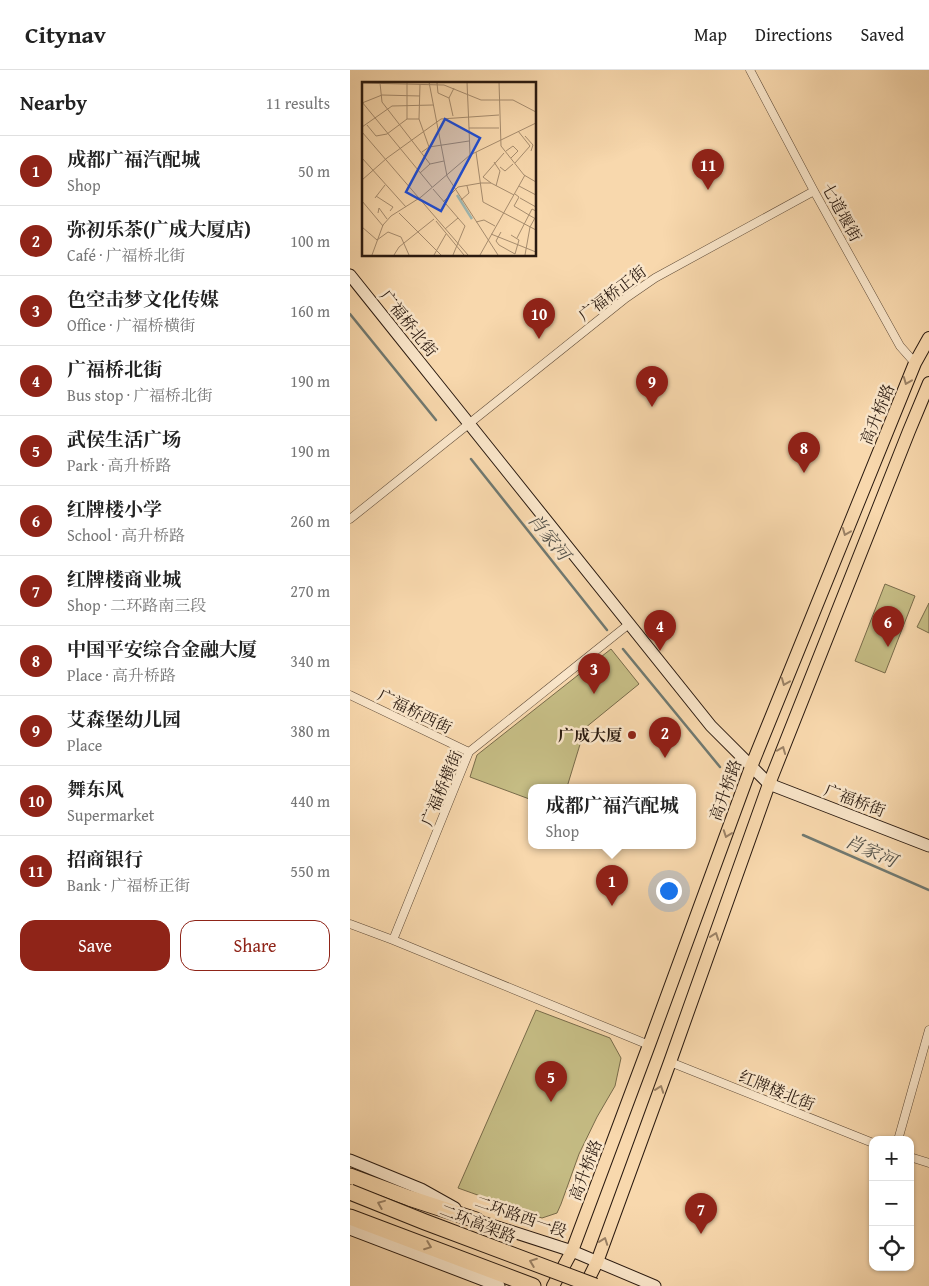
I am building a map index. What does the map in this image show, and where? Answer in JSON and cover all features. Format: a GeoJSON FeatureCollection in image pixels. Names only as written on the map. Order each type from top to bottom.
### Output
{"type":"FeatureCollection","features":[{"type":"Feature","properties":{"kind":"highway"},"geometry":{"type":"LineString","coordinates":[[350,1176],[476,1220]]}},
{"type":"Feature","properties":{"kind":"highway","name":"二环高架路"},"geometry":{"type":"LineString","coordinates":[[350,1192],[595,1286]]}},
{"type":"Feature","properties":{"kind":"highway"},"geometry":{"type":"LineString","coordinates":[[350,1216],[533,1286]]}},
{"type":"Feature","properties":{"kind":"main road","name":"广福桥北街"},"geometry":{"type":"LineString","coordinates":[[350,275],[711,726],[769,784]]}},
{"type":"Feature","properties":{"kind":"main road","name":"高升桥路"},"geometry":{"type":"LineString","coordinates":[[553,1286],[572,1251],[751,767],[915,363],[929,338]]}},
{"type":"Feature","properties":{"kind":"main road"},"geometry":{"type":"LineString","coordinates":[[585,1286],[597,1262],[769,784],[908,430],[929,383]]}},
{"type":"Feature","properties":{"kind":"main road","name":"广福桥街"},"geometry":{"type":"LineString","coordinates":[[769,784],[929,846]]}},
{"type":"Feature","properties":{"kind":"main road","name":"二环路西一段"},"geometry":{"type":"LineString","coordinates":[[350,1160],[421,1189],[476,1220],[572,1251],[655,1286]]}},
{"type":"Feature","properties":{"kind":"main road"},"geometry":{"type":"LineString","coordinates":[[350,1229],[499,1286]]}},
{"type":"Feature","properties":{"kind":"street","name":"七道堰街"},"geometry":{"type":"LineString","coordinates":[[750,70],[814,191],[900,346],[915,363]]}},
{"type":"Feature","properties":{"kind":"street","name":"广福桥正街"},"geometry":{"type":"LineString","coordinates":[[350,519],[626,298],[655,278],[814,191]]}},
{"type":"Feature","properties":{"kind":"street","name":"广福桥横街"},"geometry":{"type":"LineString","coordinates":[[393,940],[468,752],[629,624]]}},
{"type":"Feature","properties":{"kind":"street","name":"广福桥西街"},"geometry":{"type":"LineString","coordinates":[[350,695],[468,752]]}},
{"type":"Feature","properties":{"kind":"street"},"geometry":{"type":"LineString","coordinates":[[350,924],[649,1045]]}},
{"type":"Feature","properties":{"kind":"street"},"geometry":{"type":"LineString","coordinates":[[899,1136],[929,1030]]}},
{"type":"Feature","properties":{"kind":"street","name":"红牌楼北街"},"geometry":{"type":"LineString","coordinates":[[670,1062],[869,1141]]}},
{"type":"Feature","properties":{"kind":"street"},"geometry":{"type":"LineString","coordinates":[[914,1158],[929,1163]]}},
{"type":"Feature","properties":{"kind":"shaded area"},"geometry":{"type":"Polygon","coordinates":[[[885,584],[915,596],[885,673],[855,661],[885,584]]]}},
{"type":"Feature","properties":{"kind":"shaded area"},"geometry":{"type":"Polygon","coordinates":[[[929,603],[929,633],[917,627],[929,603]]]}},
{"type":"Feature","properties":{"kind":"shaded area"},"geometry":{"type":"Polygon","coordinates":[[[611,649],[639,684],[585,728],[568,784],[528,784],[528,799],[470,777],[477,755],[611,649]]]}},
{"type":"Feature","properties":{"kind":"shaded area"},"geometry":{"type":"Polygon","coordinates":[[[536,1010],[610,1038],[621,1058],[615,1086],[579,1154],[557,1213],[542,1218],[458,1188],[536,1010]]]}},
{"type":"Feature","properties":{"kind":"waterway","name":"肖家河"},"geometry":{"type":"LineString","coordinates":[[350,314],[436,420]]}},
{"type":"Feature","properties":{"kind":"waterway","name":"肖家河"},"geometry":{"type":"LineString","coordinates":[[471,459],[607,630]]}},
{"type":"Feature","properties":{"kind":"waterway","name":"肖家河"},"geometry":{"type":"LineString","coordinates":[[623,649],[720,767]]}},
{"type":"Feature","properties":{"kind":"waterway","name":"肖家河"},"geometry":{"type":"LineString","coordinates":[[803,835],[929,890]]}},
{"type":"Feature","properties":{"kind":"place","name":"招商银行"},"geometry":{"type":"Point","coordinates":[708,190]}},
{"type":"Feature","properties":{"kind":"place","name":"舞东风"},"geometry":{"type":"Point","coordinates":[539,339]}},
{"type":"Feature","properties":{"kind":"place","name":"艾森堡幼儿园"},"geometry":{"type":"Point","coordinates":[652,407]}},
{"type":"Feature","properties":{"kind":"place","name":"中国平安综合金融大厦"},"geometry":{"type":"Point","coordinates":[804,473]}},
{"type":"Feature","properties":{"kind":"place","name":"红牌楼小学"},"geometry":{"type":"Point","coordinates":[888,647]}},
{"type":"Feature","properties":{"kind":"place","name":"广福桥北街"},"geometry":{"type":"Point","coordinates":[660,651]}},
{"type":"Feature","properties":{"kind":"place","name":"色空击梦文化传媒"},"geometry":{"type":"Point","coordinates":[594,694]}},
{"type":"Feature","properties":{"kind":"place","name":"广成大厦"},"geometry":{"type":"Point","coordinates":[632,735]}},
{"type":"Feature","properties":{"kind":"place","name":"弥初乐茶(广成大厦店)"},"geometry":{"type":"Point","coordinates":[665,758]}},
{"type":"Feature","properties":{"kind":"place","name":"成都广福汽配城"},"geometry":{"type":"Point","coordinates":[612,906]}},
{"type":"Feature","properties":{"kind":"place","name":"武侯生活广场"},"geometry":{"type":"Point","coordinates":[551,1102]}},
{"type":"Feature","properties":{"kind":"place","name":"红牌楼商业城"},"geometry":{"type":"Point","coordinates":[701,1234]}}]}
